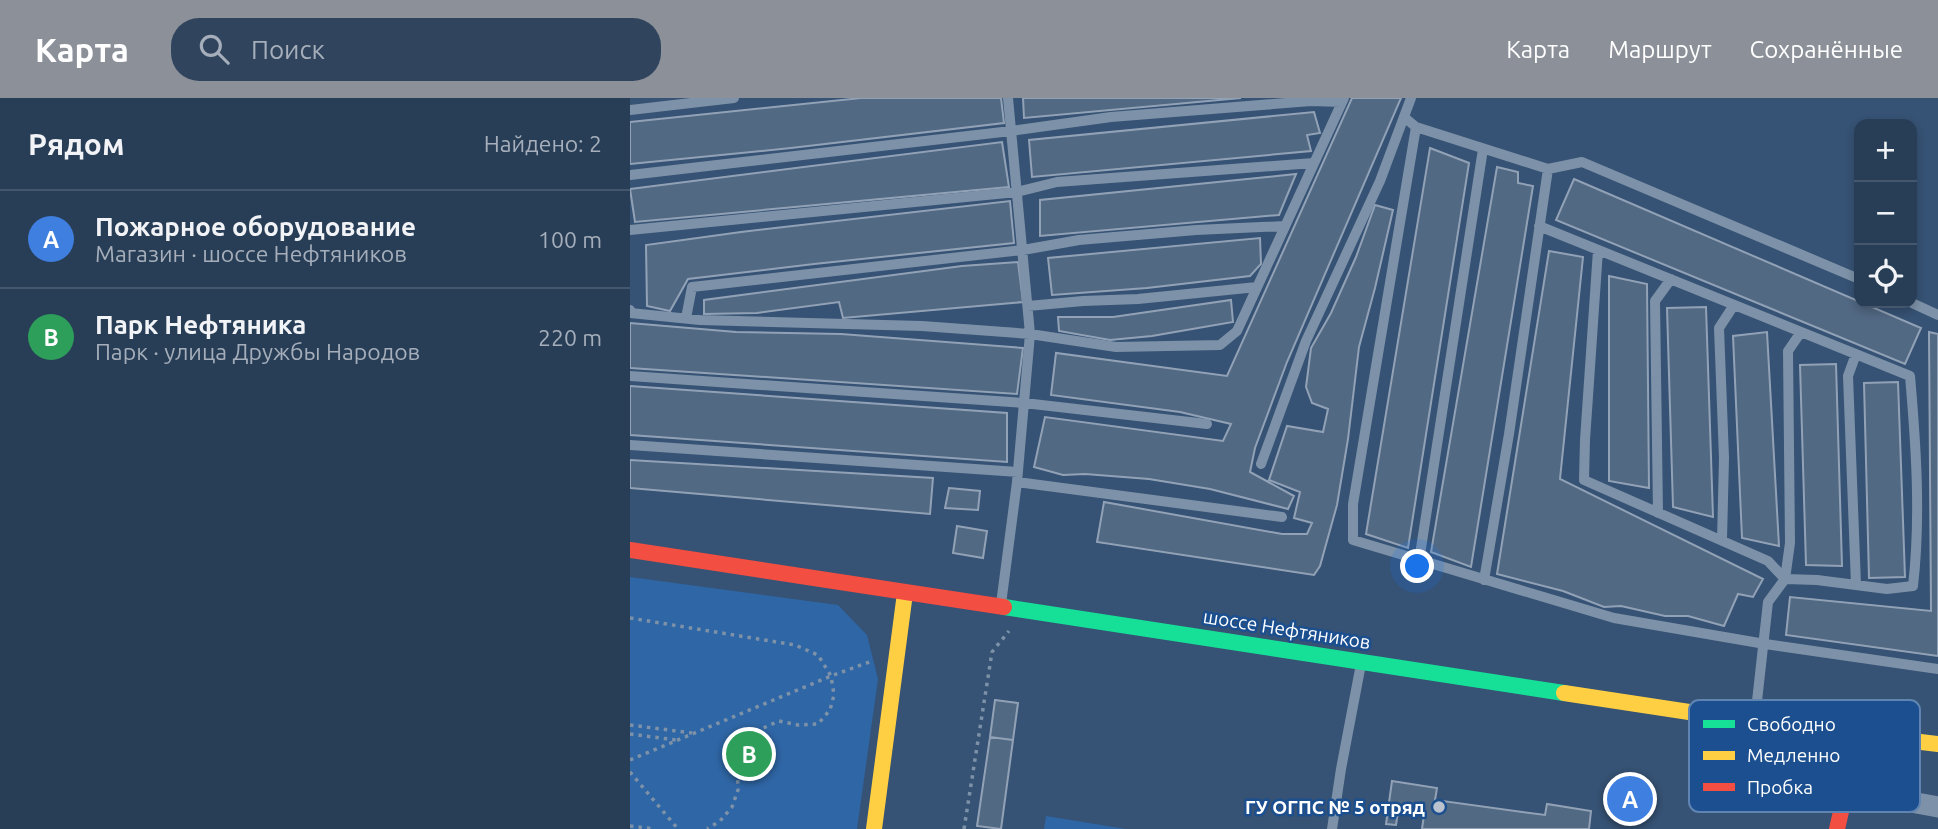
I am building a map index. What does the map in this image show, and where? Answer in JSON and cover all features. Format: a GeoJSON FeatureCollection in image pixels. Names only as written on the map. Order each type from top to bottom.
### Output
{"type":"FeatureCollection","features":[{"type":"Feature","properties":{"kind":"main road","name":"шоссе Нефтяников"},"geometry":{"type":"LineString","coordinates":[[630,550],[1689,712]]}},
{"type":"Feature","properties":{"kind":"main road"},"geometry":{"type":"LineString","coordinates":[[874,829],[905,593]]}},
{"type":"Feature","properties":{"kind":"main road","name":"шоссе Нефтяников"},"geometry":{"type":"LineString","coordinates":[[1920,742],[1938,744]]}},
{"type":"Feature","properties":{"kind":"street"},"geometry":{"type":"LineString","coordinates":[[1920,804],[1938,807]]}},
{"type":"Feature","properties":{"kind":"lane"},"geometry":{"type":"LineString","coordinates":[[630,110],[734,98]]}},
{"type":"Feature","properties":{"kind":"lane"},"geometry":{"type":"LineString","coordinates":[[1000,607],[1017,477],[1030,334],[1008,98]]}},
{"type":"Feature","properties":{"kind":"lane"},"geometry":{"type":"LineString","coordinates":[[1261,464],[1306,341],[1380,181],[1411,98]]}},
{"type":"Feature","properties":{"kind":"lane"},"geometry":{"type":"LineString","coordinates":[[630,175],[1111,117],[1343,100],[1237,331],[1220,345],[1116,347],[1030,334],[922,326],[686,318],[630,313],[630,310]]}},
{"type":"Feature","properties":{"kind":"lane"},"geometry":{"type":"LineString","coordinates":[[1404,117],[1416,127],[1548,169],[1582,162],[1854,277]]}},
{"type":"Feature","properties":{"kind":"lane"},"geometry":{"type":"LineString","coordinates":[[1416,127],[1353,504],[1353,540],[1614,618],[1765,644],[1938,669]]}},
{"type":"Feature","properties":{"kind":"lane"},"geometry":{"type":"LineString","coordinates":[[1419,561],[1483,149]]}},
{"type":"Feature","properties":{"kind":"lane"},"geometry":{"type":"LineString","coordinates":[[630,230],[1017,192],[1057,182],[1314,163]]}},
{"type":"Feature","properties":{"kind":"lane"},"geometry":{"type":"LineString","coordinates":[[1484,580],[1509,434],[1548,169]]}},
{"type":"Feature","properties":{"kind":"lane"},"geometry":{"type":"LineString","coordinates":[[686,318],[692,287],[1023,250],[1092,239],[1285,226]]}},
{"type":"Feature","properties":{"kind":"lane"},"geometry":{"type":"LineString","coordinates":[[1539,226],[1910,376],[1916,438],[1917,552],[1913,586],[1887,589],[1817,579],[1785,579],[1768,561],[1584,480],[1598,250]]}},
{"type":"Feature","properties":{"kind":"lane"},"geometry":{"type":"LineString","coordinates":[[1658,513],[1654,301],[1671,279]]}},
{"type":"Feature","properties":{"kind":"lane"},"geometry":{"type":"LineString","coordinates":[[1028,306],[1138,299],[1256,287]]}},
{"type":"Feature","properties":{"kind":"lane"},"geometry":{"type":"LineString","coordinates":[[1722,540],[1724,458],[1719,328],[1734,305]]}},
{"type":"Feature","properties":{"kind":"lane"},"geometry":{"type":"LineString","coordinates":[[1917,305],[1938,315]]}},
{"type":"Feature","properties":{"kind":"lane"},"geometry":{"type":"LineString","coordinates":[[1758,700],[1768,602],[1785,579],[1790,543],[1788,351],[1801,332]]}},
{"type":"Feature","properties":{"kind":"lane"},"geometry":{"type":"LineString","coordinates":[[1856,354],[1848,376],[1856,584]]}},
{"type":"Feature","properties":{"kind":"lane"},"geometry":{"type":"LineString","coordinates":[[630,376],[1024,404],[1207,424]]}},
{"type":"Feature","properties":{"kind":"lane"},"geometry":{"type":"LineString","coordinates":[[630,444],[1017,477],[1282,517]]}},
{"type":"Feature","properties":{"kind":"lane"},"geometry":{"type":"LineString","coordinates":[[1332,829],[1361,662]]}},
{"type":"Feature","properties":{"kind":"path"},"geometry":{"type":"LineString","coordinates":[[964,829],[992,652],[1025,610]]}},
{"type":"Feature","properties":{"kind":"path"},"geometry":{"type":"LineString","coordinates":[[630,618],[795,645],[818,655],[831,676],[834,695],[830,710],[818,724],[799,725],[779,721],[745,740],[737,754],[738,790],[732,807],[720,821],[707,829]]}},
{"type":"Feature","properties":{"kind":"path"},"geometry":{"type":"LineString","coordinates":[[630,760],[877,659]]}},
{"type":"Feature","properties":{"kind":"path"},"geometry":{"type":"LineString","coordinates":[[630,725],[694,733]]}},
{"type":"Feature","properties":{"kind":"path"},"geometry":{"type":"LineString","coordinates":[[630,734],[677,740]]}},
{"type":"Feature","properties":{"kind":"path"},"geometry":{"type":"LineString","coordinates":[[630,772],[677,829]]}},
{"type":"Feature","properties":{"kind":"path"},"geometry":{"type":"LineString","coordinates":[[630,825],[655,829]]}},
{"type":"Feature","properties":{"kind":"shaded area"},"geometry":{"type":"Polygon","coordinates":[[[630,577],[838,605],[867,635],[878,679],[857,829],[630,829],[630,577]]]}},
{"type":"Feature","properties":{"kind":"shaded area"},"geometry":{"type":"Polygon","coordinates":[[[1046,816],[1126,829],[1044,829],[1046,816]]]}},
{"type":"Feature","properties":{"kind":"building"},"geometry":{"type":"Polygon","coordinates":[[[861,98],[1001,98],[1004,123],[630,164],[630,122],[861,98]]]}},
{"type":"Feature","properties":{"kind":"building"},"geometry":{"type":"Polygon","coordinates":[[[1023,98],[1241,98],[1024,118],[1023,98]]]}},
{"type":"Feature","properties":{"kind":"building"},"geometry":{"type":"Polygon","coordinates":[[[1352,98],[1401,98],[1287,362],[1255,448],[1250,472],[1294,496],[1288,509],[1210,489],[1149,479],[1063,475],[1034,467],[1045,417],[1223,441],[1231,424],[1180,412],[1051,395],[1056,353],[1227,376],[1352,98]]]}},
{"type":"Feature","properties":{"kind":"building"},"geometry":{"type":"Polygon","coordinates":[[[1314,112],[1320,133],[1307,135],[1311,151],[1032,177],[1029,140],[1314,112]]]}},
{"type":"Feature","properties":{"kind":"building"},"geometry":{"type":"Polygon","coordinates":[[[1002,142],[1009,187],[635,222],[630,189],[1002,142]]]}},
{"type":"Feature","properties":{"kind":"building"},"geometry":{"type":"Polygon","coordinates":[[[1430,148],[1469,163],[1408,548],[1366,534],[1430,148]]]}},
{"type":"Feature","properties":{"kind":"building"},"geometry":{"type":"Polygon","coordinates":[[[1497,167],[1518,172],[1518,183],[1533,186],[1471,567],[1431,552],[1497,167]]]}},
{"type":"Feature","properties":{"kind":"building"},"geometry":{"type":"Polygon","coordinates":[[[1296,174],[1279,215],[1040,236],[1040,200],[1296,174]]]}},
{"type":"Feature","properties":{"kind":"building"},"geometry":{"type":"Polygon","coordinates":[[[1574,179],[1854,299],[1854,308],[1874,308],[1921,328],[1905,364],[1556,220],[1574,179]]]}},
{"type":"Feature","properties":{"kind":"building"},"geometry":{"type":"Polygon","coordinates":[[[1010,201],[1014,243],[688,279],[670,311],[647,306],[646,245],[1010,201]]]}},
{"type":"Feature","properties":{"kind":"building"},"geometry":{"type":"Polygon","coordinates":[[[1375,205],[1393,210],[1359,347],[1337,505],[1320,566],[1314,575],[1097,542],[1104,502],[1282,534],[1307,534],[1312,523],[1294,518],[1300,492],[1269,480],[1287,426],[1323,432],[1328,409],[1312,403],[1306,387],[1311,348],[1331,313],[1375,205]]]}},
{"type":"Feature","properties":{"kind":"building"},"geometry":{"type":"Polygon","coordinates":[[[1260,238],[1261,264],[1250,276],[1147,288],[1052,295],[1048,258],[1260,238]]]}},
{"type":"Feature","properties":{"kind":"building"},"geometry":{"type":"Polygon","coordinates":[[[1549,251],[1583,257],[1560,479],[1763,579],[1753,597],[1738,594],[1724,626],[1688,616],[1665,616],[1621,606],[1604,607],[1563,591],[1497,574],[1549,251]]]}},
{"type":"Feature","properties":{"kind":"building"},"geometry":{"type":"Polygon","coordinates":[[[1018,262],[1023,302],[843,318],[839,302],[757,313],[704,314],[704,300],[962,266],[1018,262]]]}},
{"type":"Feature","properties":{"kind":"building"},"geometry":{"type":"Polygon","coordinates":[[[1609,276],[1647,284],[1649,488],[1609,481],[1609,276]]]}},
{"type":"Feature","properties":{"kind":"building"},"geometry":{"type":"Polygon","coordinates":[[[1231,300],[1233,322],[1152,336],[1110,340],[1059,331],[1058,317],[1113,317],[1231,300]]]}},
{"type":"Feature","properties":{"kind":"building"},"geometry":{"type":"Polygon","coordinates":[[[1706,307],[1713,517],[1673,507],[1667,308],[1706,307]]]}},
{"type":"Feature","properties":{"kind":"building"},"geometry":{"type":"Polygon","coordinates":[[[630,323],[736,332],[841,334],[1023,348],[1017,394],[630,368],[630,323]]]}},
{"type":"Feature","properties":{"kind":"building"},"geometry":{"type":"Polygon","coordinates":[[[1767,332],[1779,546],[1742,538],[1733,336],[1767,332]]]}},
{"type":"Feature","properties":{"kind":"building"},"geometry":{"type":"Polygon","coordinates":[[[1929,332],[1938,334],[1938,656],[1786,635],[1790,597],[1931,611],[1929,332]]]}},
{"type":"Feature","properties":{"kind":"building"},"geometry":{"type":"Polygon","coordinates":[[[1836,364],[1842,566],[1806,565],[1800,365],[1836,364]]]}},
{"type":"Feature","properties":{"kind":"building"},"geometry":{"type":"Polygon","coordinates":[[[1898,382],[1905,577],[1869,578],[1864,383],[1898,382]]]}},
{"type":"Feature","properties":{"kind":"building"},"geometry":{"type":"Polygon","coordinates":[[[630,386],[1007,413],[1007,462],[630,435],[630,386]]]}},
{"type":"Feature","properties":{"kind":"building"},"geometry":{"type":"Polygon","coordinates":[[[630,460],[933,478],[930,514],[630,488],[630,460]]]}},
{"type":"Feature","properties":{"kind":"building"},"geometry":{"type":"Polygon","coordinates":[[[949,488],[980,491],[978,510],[945,508],[949,488]]]}},
{"type":"Feature","properties":{"kind":"building"},"geometry":{"type":"Polygon","coordinates":[[[957,526],[987,531],[983,558],[953,553],[957,526]]]}},
{"type":"Feature","properties":{"kind":"building"},"geometry":{"type":"Polygon","coordinates":[[[995,700],[1018,703],[1013,740],[990,737],[995,700]]]}},
{"type":"Feature","properties":{"kind":"building"},"geometry":{"type":"Polygon","coordinates":[[[990,737],[1013,740],[1001,829],[977,826],[990,737]]]}},
{"type":"Feature","properties":{"kind":"building","name":"ГУ ОГПС № 5 отряд"},"geometry":{"type":"Polygon","coordinates":[[[1392,781],[1437,788],[1435,800],[1545,815],[1547,804],[1591,811],[1589,829],[1422,829],[1424,815],[1398,812],[1396,825],[1386,824],[1392,781]]]}},
{"type":"Feature","properties":{"kind":"building"},"geometry":{"type":"Polygon","coordinates":[[[1611,786],[1652,791],[1650,812],[1608,807],[1611,786]]]}},
{"type":"Feature","properties":{"kind":"traffic: fast"},"geometry":{"type":"LineString","coordinates":[[1004,607],[1564,693]]}},
{"type":"Feature","properties":{"kind":"traffic: slow"},"geometry":{"type":"LineString","coordinates":[[874,829],[905,593]]}},
{"type":"Feature","properties":{"kind":"traffic: slow"},"geometry":{"type":"LineString","coordinates":[[1564,693],[1689,712]]}},
{"type":"Feature","properties":{"kind":"traffic: slow"},"geometry":{"type":"LineString","coordinates":[[1920,742],[1938,744]]}},
{"type":"Feature","properties":{"kind":"traffic: jam"},"geometry":{"type":"LineString","coordinates":[[630,550],[1004,607]]}},
{"type":"Feature","properties":{"kind":"traffic: jam"},"geometry":{"type":"LineString","coordinates":[[1837,829],[1841,812]]}},
{"type":"Feature","properties":{"kind":"place","name":"Парк Нефтяника"},"geometry":{"type":"Point","coordinates":[749,754]}},
{"type":"Feature","properties":{"kind":"place","name":"Пожарное оборудование"},"geometry":{"type":"Point","coordinates":[1630,799]}},
{"type":"Feature","properties":{"kind":"place","name":"ГУ ОГПС № 5 отряд"},"geometry":{"type":"Point","coordinates":[1439,807]}}]}
